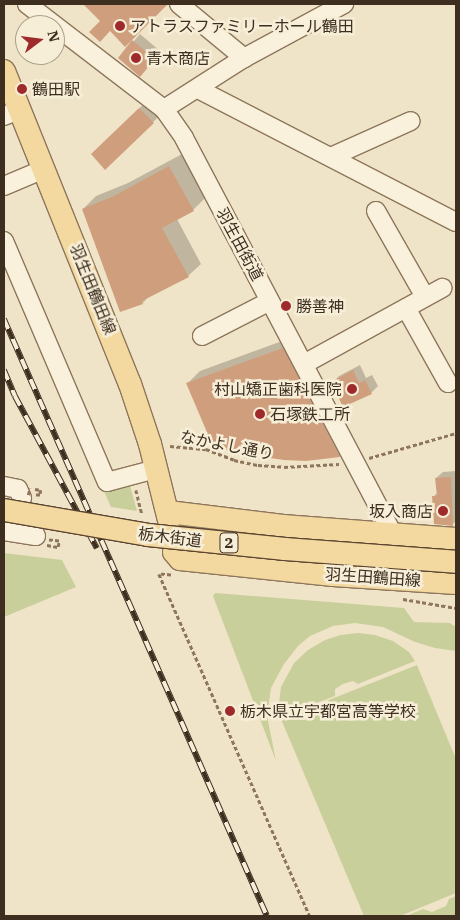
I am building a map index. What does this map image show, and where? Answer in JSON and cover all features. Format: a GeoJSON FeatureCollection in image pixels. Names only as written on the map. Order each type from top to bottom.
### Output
{"type":"FeatureCollection","features":[{"type":"Feature","properties":{"kind":"main road","name":"羽生田鶴田線"},"geometry":{"type":"LineString","coordinates":[[4,71],[11,113],[44,170],[127,375],[156,469],[168,516],[456,539]]}},
{"type":"Feature","properties":{"kind":"main road","name":"栃木街道"},"geometry":{"type":"LineString","coordinates":[[21,498],[148,535],[456,562]]}},
{"type":"Feature","properties":{"kind":"main road","name":"羽生田鶴田線"},"geometry":{"type":"LineString","coordinates":[[174,552],[180,560],[333,575],[456,583]]}},
{"type":"Feature","properties":{"kind":"street","name":"羽生田街道"},"geometry":{"type":"LineString","coordinates":[[27,4],[164,109],[184,138],[393,534]]}},
{"type":"Feature","properties":{"kind":"street"},"geometry":{"type":"LineString","coordinates":[[179,4],[244,58]]}},
{"type":"Feature","properties":{"kind":"street"},"geometry":{"type":"LineString","coordinates":[[164,109],[244,58],[344,4]]}},
{"type":"Feature","properties":{"kind":"street"},"geometry":{"type":"LineString","coordinates":[[198,89],[333,156],[456,222]]}},
{"type":"Feature","properties":{"kind":"street"},"geometry":{"type":"LineString","coordinates":[[333,156],[411,121]]}},
{"type":"Feature","properties":{"kind":"street"},"geometry":{"type":"LineString","coordinates":[[4,186],[44,170]]}},
{"type":"Feature","properties":{"kind":"street"},"geometry":{"type":"LineString","coordinates":[[376,211],[425,297]]}},
{"type":"Feature","properties":{"kind":"street"},"geometry":{"type":"LineString","coordinates":[[4,241],[107,482],[156,469]]}},
{"type":"Feature","properties":{"kind":"street"},"geometry":{"type":"LineString","coordinates":[[304,364],[442,288]]}},
{"type":"Feature","properties":{"kind":"street"},"geometry":{"type":"LineString","coordinates":[[202,336],[270,301]]}},
{"type":"Feature","properties":{"kind":"street"},"geometry":{"type":"LineString","coordinates":[[406,308],[448,383]]}},
{"type":"Feature","properties":{"kind":"street"},"geometry":{"type":"LineString","coordinates":[[4,486],[18,489],[21,498]]}},
{"type":"Feature","properties":{"kind":"street"},"geometry":{"type":"LineString","coordinates":[[4,531],[36,536],[33,530]]}},
{"type":"Feature","properties":{"kind":"path"},"geometry":{"type":"LineString","coordinates":[[363,459],[456,433]]}},
{"type":"Feature","properties":{"kind":"path","name":"なかよし通り"},"geometry":{"type":"LineString","coordinates":[[162,445],[206,450],[234,460],[258,465],[320,466],[347,462]]}},
{"type":"Feature","properties":{"kind":"path"},"geometry":{"type":"LineString","coordinates":[[140,486],[135,488],[142,514]]}},
{"type":"Feature","properties":{"kind":"path"},"geometry":{"type":"LineString","coordinates":[[159,574],[310,916]]}},
{"type":"Feature","properties":{"kind":"green space"},"geometry":{"type":"Polygon","coordinates":[[[129,482],[137,511],[111,507],[103,489],[129,482]]]}},
{"type":"Feature","properties":{"kind":"green space"},"geometry":{"type":"Polygon","coordinates":[[[4,553],[62,560],[76,587],[4,617],[4,553]]]}},
{"type":"Feature","properties":{"kind":"green space"},"geometry":{"type":"Polygon","coordinates":[[[215,593],[404,608],[414,622],[450,623],[456,627],[456,651],[435,648],[415,642],[383,627],[355,623],[333,626],[310,636],[298,646],[284,664],[271,688],[267,716],[276,761],[213,596],[215,593]]]}},
{"type":"Feature","properties":{"kind":"green space"},"geometry":{"type":"Polygon","coordinates":[[[358,633],[375,635],[393,641],[409,652],[415,661],[358,684],[353,681],[343,684],[335,689],[335,696],[280,717],[278,711],[281,687],[294,663],[308,650],[325,640],[341,635],[358,633]]]}},
{"type":"Feature","properties":{"kind":"green space"},"geometry":{"type":"Polygon","coordinates":[[[417,665],[456,759],[456,893],[400,916],[364,916],[281,719],[417,665]]]}},
{"type":"Feature","properties":{"kind":"green space"},"geometry":{"type":"Polygon","coordinates":[[[456,896],[456,916],[406,916],[423,909],[432,912],[446,906],[449,899],[456,896]]]}},
{"type":"Feature","properties":{"kind":"building","name":"アトラスファミリーホール鶴田"},"geometry":{"type":"Polygon","coordinates":[[[83,4],[168,4],[125,47],[110,31],[100,42],[89,32],[100,21],[83,4]]]}},
{"type":"Feature","properties":{"kind":"building","name":"青木商店"},"geometry":{"type":"Polygon","coordinates":[[[132,40],[155,59],[140,77],[118,58],[132,40]]]}},
{"type":"Feature","properties":{"kind":"building"},"geometry":{"type":"Polygon","coordinates":[[[139,108],[154,123],[105,170],[91,154],[139,108]]]}},
{"type":"Feature","properties":{"kind":"building"},"geometry":{"type":"Polygon","coordinates":[[[169,166],[194,211],[162,228],[189,277],[142,301],[143,304],[120,312],[82,209],[114,196],[169,166]]]}},
{"type":"Feature","properties":{"kind":"building","name":"石塚鉄工所"},"geometry":{"type":"Polygon","coordinates":[[[283,348],[340,457],[306,461],[284,460],[234,453],[212,444],[186,383],[283,348]]]}},
{"type":"Feature","properties":{"kind":"building","name":"村山矯正歯科医院"},"geometry":{"type":"Polygon","coordinates":[[[353,370],[359,383],[365,380],[372,394],[343,407],[331,382],[353,370]]]}},
{"type":"Feature","properties":{"kind":"building","name":"坂入商店"},"geometry":{"type":"Polygon","coordinates":[[[451,477],[453,526],[434,524],[432,496],[437,496],[435,478],[451,477]]]}},
{"type":"Feature","properties":{"kind":"railway"},"geometry":{"type":"LineString","coordinates":[[4,319],[267,916]]}},
{"type":"Feature","properties":{"kind":"railway"},"geometry":{"type":"LineString","coordinates":[[4,370],[15,396],[97,548]]}},
{"type":"Feature","properties":{"kind":"place","name":"アトラスファミリーホール鶴田"},"geometry":{"type":"Point","coordinates":[120,26]}},
{"type":"Feature","properties":{"kind":"place","name":"青木商店"},"geometry":{"type":"Point","coordinates":[136,58]}},
{"type":"Feature","properties":{"kind":"place","name":"鶴田駅"},"geometry":{"type":"Point","coordinates":[22,89]}},
{"type":"Feature","properties":{"kind":"place","name":"勝善神"},"geometry":{"type":"Point","coordinates":[286,306]}},
{"type":"Feature","properties":{"kind":"place","name":"村山矯正歯科医院"},"geometry":{"type":"Point","coordinates":[352,389]}},
{"type":"Feature","properties":{"kind":"place","name":"石塚鉄工所"},"geometry":{"type":"Point","coordinates":[260,414]}},
{"type":"Feature","properties":{"kind":"place","name":"坂入商店"},"geometry":{"type":"Point","coordinates":[443,511]}},
{"type":"Feature","properties":{"kind":"place","name":"栃木県立宇都宮高等学校"},"geometry":{"type":"Point","coordinates":[230,711]}}]}
